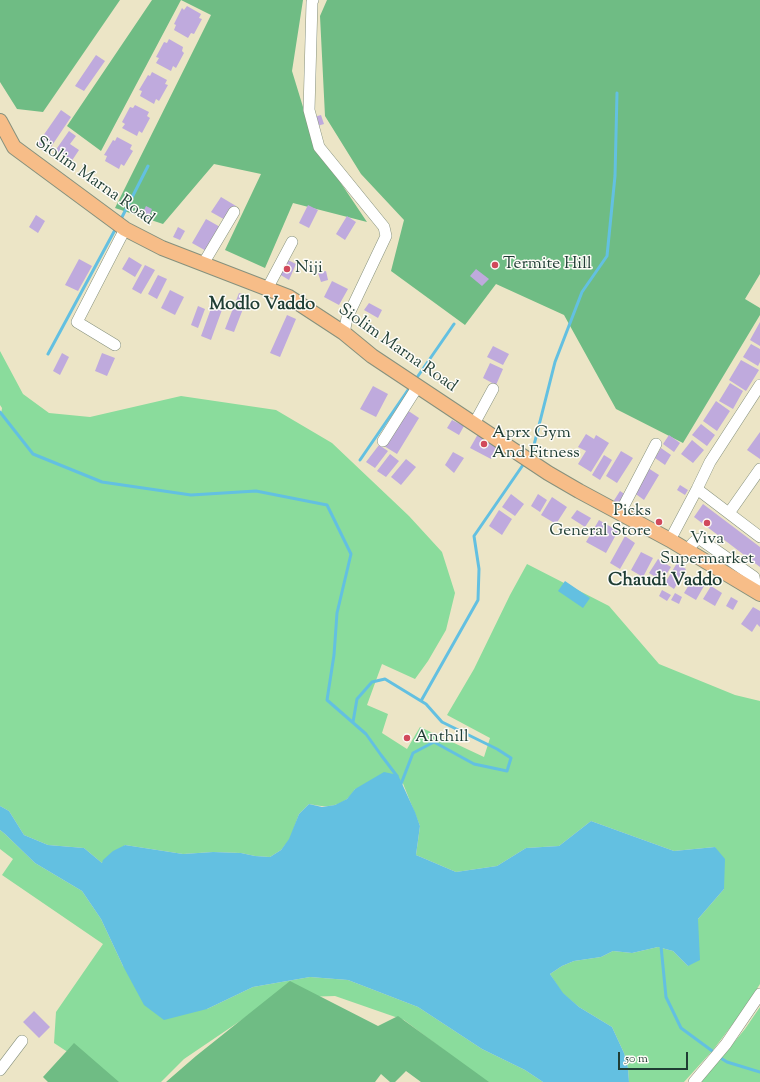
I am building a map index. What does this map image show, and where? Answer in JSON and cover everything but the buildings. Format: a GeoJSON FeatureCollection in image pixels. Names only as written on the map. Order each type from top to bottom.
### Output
{"type":"FeatureCollection","features":[{"type":"Feature","properties":{"kind":"main road","name":"Siolim Marna Road"},"geometry":{"type":"LineString","coordinates":[[0,121],[14,147],[125,229],[162,248],[290,297],[344,334],[372,356],[548,473],[688,550],[756,592]]}},
{"type":"Feature","properties":{"kind":"street"},"geometry":{"type":"LineString","coordinates":[[313,0],[309,110],[319,147],[384,227],[386,236],[347,318],[344,334]]}},
{"type":"Feature","properties":{"kind":"street"},"geometry":{"type":"LineString","coordinates":[[203,264],[234,212]]}},
{"type":"Feature","properties":{"kind":"street"},"geometry":{"type":"LineString","coordinates":[[115,346],[77,322],[125,229]]}},
{"type":"Feature","properties":{"kind":"street"},"geometry":{"type":"LineString","coordinates":[[267,289],[292,242]]}},
{"type":"Feature","properties":{"kind":"street"},"geometry":{"type":"LineString","coordinates":[[670,540],[710,462],[760,385]]}},
{"type":"Feature","properties":{"kind":"street"},"geometry":{"type":"LineString","coordinates":[[383,441],[418,386]]}},
{"type":"Feature","properties":{"kind":"street"},"geometry":{"type":"LineString","coordinates":[[474,424],[493,388]]}},
{"type":"Feature","properties":{"kind":"street"},"geometry":{"type":"LineString","coordinates":[[620,513],[656,444]]}},
{"type":"Feature","properties":{"kind":"street"},"geometry":{"type":"LineString","coordinates":[[729,513],[760,469]]}},
{"type":"Feature","properties":{"kind":"street"},"geometry":{"type":"LineString","coordinates":[[697,489],[760,536]]}},
{"type":"Feature","properties":{"kind":"street"},"geometry":{"type":"LineString","coordinates":[[694,1082],[726,1044],[760,994]]}},
{"type":"Feature","properties":{"kind":"street"},"geometry":{"type":"LineString","coordinates":[[0,1070],[22,1041]]}},
{"type":"Feature","properties":{"kind":"green space"},"geometry":{"type":"Polygon","coordinates":[[[0,0],[120,0],[43,112],[17,109],[0,82],[0,0]]]}},
{"type":"Feature","properties":{"kind":"green space"},"geometry":{"type":"Polygon","coordinates":[[[152,0],[181,0],[101,151],[67,126],[152,0]]]}},
{"type":"Feature","properties":{"kind":"green space"},"geometry":{"type":"Polygon","coordinates":[[[181,0],[303,0],[292,71],[314,143],[367,222],[293,203],[265,268],[225,250],[261,174],[214,164],[163,224],[115,208],[211,15],[181,0]]]}},
{"type":"Feature","properties":{"kind":"green space"},"geometry":{"type":"Polygon","coordinates":[[[327,0],[760,0],[760,274],[745,299],[760,308],[760,315],[683,443],[616,409],[564,315],[496,284],[465,325],[391,271],[404,220],[361,174],[325,116],[320,16],[327,0]]]}},
{"type":"Feature","properties":{"kind":"green space"},"geometry":{"type":"Polygon","coordinates":[[[0,351],[23,394],[49,413],[90,417],[181,396],[276,410],[332,443],[409,516],[442,552],[455,593],[446,630],[428,661],[415,679],[382,664],[367,705],[388,714],[382,733],[407,749],[420,727],[484,757],[490,738],[447,715],[474,669],[510,595],[527,564],[609,606],[659,664],[735,695],[760,701],[760,984],[742,1012],[713,1050],[684,1082],[629,1082],[628,1068],[624,1053],[612,1027],[579,1007],[562,993],[550,974],[562,966],[574,961],[601,957],[613,951],[632,953],[658,947],[673,951],[688,966],[698,919],[724,889],[715,847],[674,851],[591,821],[559,846],[526,848],[497,866],[456,872],[416,855],[420,826],[402,781],[355,789],[347,799],[334,805],[319,806],[309,804],[299,814],[290,839],[281,850],[270,857],[241,853],[213,852],[183,854],[125,845],[102,863],[84,848],[48,845],[24,835],[9,811],[0,806],[0,414],[2,408],[0,405],[0,351]]]}},
{"type":"Feature","properties":{"kind":"green space"},"geometry":{"type":"Polygon","coordinates":[[[0,830],[35,863],[82,891],[101,919],[123,966],[207,1009],[253,987],[310,977],[348,980],[418,1007],[482,1049],[525,1070],[543,1082],[486,1082],[404,1020],[335,996],[274,998],[184,1059],[161,1082],[113,1082],[54,1043],[56,1012],[103,944],[2,875],[13,859],[0,849],[0,830]]]}},
{"type":"Feature","properties":{"kind":"green space"},"geometry":{"type":"Polygon","coordinates":[[[290,981],[378,1026],[398,1016],[489,1082],[421,1082],[406,1071],[395,1082],[390,1082],[381,1074],[375,1082],[166,1082],[196,1056],[290,981]]]}},
{"type":"Feature","properties":{"kind":"green space"},"geometry":{"type":"Polygon","coordinates":[[[760,1007],[760,1082],[701,1082],[745,1029],[760,1007]]]}},
{"type":"Feature","properties":{"kind":"green space"},"geometry":{"type":"Polygon","coordinates":[[[74,1043],[119,1082],[48,1082],[43,1077],[74,1043]]]}},
{"type":"Feature","properties":{"kind":"water"},"geometry":{"type":"Polygon","coordinates":[[[565,581],[590,598],[583,608],[558,591],[565,581]]]}},
{"type":"Feature","properties":{"kind":"water"},"geometry":{"type":"Polygon","coordinates":[[[384,772],[398,775],[415,812],[420,826],[416,855],[456,872],[497,866],[526,848],[559,846],[591,821],[674,851],[715,847],[725,859],[724,889],[698,919],[700,960],[688,966],[673,951],[658,947],[632,953],[613,951],[601,957],[574,961],[562,966],[550,974],[563,993],[579,1007],[612,1027],[624,1053],[628,1068],[629,1082],[543,1082],[525,1070],[482,1049],[418,1007],[348,980],[310,977],[253,987],[207,1009],[164,1020],[144,1005],[123,966],[101,919],[82,891],[35,863],[0,830],[0,806],[9,811],[24,835],[48,845],[84,848],[102,863],[103,860],[113,851],[125,845],[183,854],[213,852],[241,853],[270,857],[281,850],[289,839],[299,814],[309,804],[322,807],[335,805],[347,799],[355,789],[384,772]]]}},
{"type":"Feature","properties":{"kind":"waterway"},"geometry":{"type":"LineString","coordinates":[[529,456],[533,449],[555,362],[582,292],[607,256],[615,176],[617,93]]}},
{"type":"Feature","properties":{"kind":"waterway"},"geometry":{"type":"LineString","coordinates":[[120,221],[148,166]]}},
{"type":"Feature","properties":{"kind":"waterway"},"geometry":{"type":"LineString","coordinates":[[48,354],[116,228]]}},
{"type":"Feature","properties":{"kind":"waterway"},"geometry":{"type":"LineString","coordinates":[[418,376],[454,324]]}},
{"type":"Feature","properties":{"kind":"waterway"},"geometry":{"type":"LineString","coordinates":[[360,460],[408,390]]}},
{"type":"Feature","properties":{"kind":"waterway"},"geometry":{"type":"LineString","coordinates":[[0,412],[33,454],[102,482],[191,495],[256,491],[327,505],[351,554],[337,613],[334,655],[327,700],[366,734],[397,776]]}},
{"type":"Feature","properties":{"kind":"waterway"},"geometry":{"type":"LineString","coordinates":[[401,784],[413,753],[434,742],[474,764],[507,771],[511,758],[497,749],[442,722],[426,704],[421,701],[478,600],[479,569],[474,536],[525,462]]}},
{"type":"Feature","properties":{"kind":"waterway"},"geometry":{"type":"LineString","coordinates":[[353,722],[357,699],[372,682],[385,679],[421,701]]}},
{"type":"Feature","properties":{"kind":"waterway"},"geometry":{"type":"LineString","coordinates":[[661,946],[666,997],[681,1028],[715,1053]]}},
{"type":"Feature","properties":{"kind":"waterway"},"geometry":{"type":"LineString","coordinates":[[719,1057],[727,1062],[760,1072]]}},
{"type":"Feature","properties":{"kind":"place","name":"Termite Hill"},"geometry":{"type":"Point","coordinates":[495,265]}},
{"type":"Feature","properties":{"kind":"place","name":"Niji"},"geometry":{"type":"Point","coordinates":[287,269]}},
{"type":"Feature","properties":{"kind":"place","name":"Aprx Gym And Fitness"},"geometry":{"type":"Point","coordinates":[484,444]}},
{"type":"Feature","properties":{"kind":"place","name":"Picks General Store"},"geometry":{"type":"Point","coordinates":[659,522]}},
{"type":"Feature","properties":{"kind":"place","name":"Viva Supermarket"},"geometry":{"type":"Point","coordinates":[707,523]}},
{"type":"Feature","properties":{"kind":"place","name":"Anthill"},"geometry":{"type":"Point","coordinates":[407,738]}},
{"type":"Feature","properties":{"kind":"district","name":"Modlo Vaddo"},"geometry":{"type":"Point","coordinates":[262,306]}},
{"type":"Feature","properties":{"kind":"district","name":"Chaudi Vaddo"},"geometry":{"type":"Point","coordinates":[665,582]}}]}
